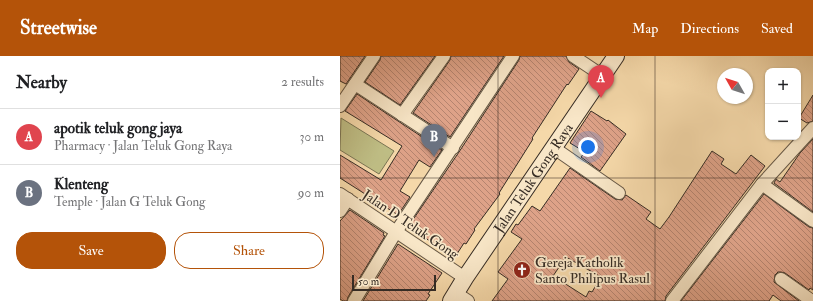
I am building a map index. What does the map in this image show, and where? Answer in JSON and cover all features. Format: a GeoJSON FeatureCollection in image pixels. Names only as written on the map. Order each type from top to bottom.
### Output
{"type":"FeatureCollection","features":[{"type":"Feature","properties":{"kind":"main road","name":"Jalan Teluk Gong Raya"},"geometry":{"type":"LineString","coordinates":[[459,298],[465,278],[616,56]]}},
{"type":"Feature","properties":{"kind":"street"},"geometry":{"type":"LineString","coordinates":[[340,106],[374,56]]}},
{"type":"Feature","properties":{"kind":"street"},"geometry":{"type":"LineString","coordinates":[[402,115],[444,56]]}},
{"type":"Feature","properties":{"kind":"street"},"geometry":{"type":"LineString","coordinates":[[354,301],[396,232],[513,56]]}},
{"type":"Feature","properties":{"kind":"street"},"geometry":{"type":"LineString","coordinates":[[574,56],[603,76]]}},
{"type":"Feature","properties":{"kind":"street"},"geometry":{"type":"LineString","coordinates":[[355,84],[453,148]]}},
{"type":"Feature","properties":{"kind":"street"},"geometry":{"type":"LineString","coordinates":[[672,301],[762,184],[813,128]]}},
{"type":"Feature","properties":{"kind":"street"},"geometry":{"type":"LineString","coordinates":[[554,148],[619,193]]}},
{"type":"Feature","properties":{"kind":"street"},"geometry":{"type":"LineString","coordinates":[[762,184],[813,221]]}},
{"type":"Feature","properties":{"kind":"street"},"geometry":{"type":"LineString","coordinates":[[340,211],[344,196]]}},
{"type":"Feature","properties":{"kind":"street","name":"Jalan D Teluk Gong"},"geometry":{"type":"LineString","coordinates":[[344,196],[465,278]]}},
{"type":"Feature","properties":{"kind":"street"},"geometry":{"type":"LineString","coordinates":[[781,279],[812,301]]}},
{"type":"Feature","properties":{"kind":"shaded area"},"geometry":{"type":"Polygon","coordinates":[[[341,118],[394,151],[379,174],[340,150],[341,118]]]}},
{"type":"Feature","properties":{"kind":"building"},"geometry":{"type":"Polygon","coordinates":[[[340,56],[365,56],[346,84],[340,81],[340,56]]]}},
{"type":"Feature","properties":{"kind":"building"},"geometry":{"type":"Polygon","coordinates":[[[381,56],[435,56],[400,105],[365,82],[380,60],[381,56]]]}},
{"type":"Feature","properties":{"kind":"building"},"geometry":{"type":"Polygon","coordinates":[[[451,56],[504,56],[450,137],[413,113],[450,60],[451,56]]]}},
{"type":"Feature","properties":{"kind":"building"},"geometry":{"type":"Polygon","coordinates":[[[520,56],[566,56],[569,62],[579,69],[568,85],[567,84],[532,138],[533,139],[499,193],[500,194],[474,229],[475,230],[466,244],[464,243],[455,257],[408,227],[459,152],[519,60],[520,56]]]}},
{"type":"Feature","properties":{"kind":"building"},"geometry":{"type":"Polygon","coordinates":[[[357,94],[442,150],[430,167],[419,160],[400,191],[410,197],[398,215],[340,178],[340,155],[381,180],[402,146],[345,111],[357,94]]]}},
{"type":"Feature","properties":{"kind":"building"},"geometry":{"type":"Polygon","coordinates":[[[813,95],[813,121],[807,123],[801,119],[801,115],[813,95]]]}},
{"type":"Feature","properties":{"kind":"building"},"geometry":{"type":"Polygon","coordinates":[[[591,111],[607,121],[608,120],[626,134],[600,171],[581,157],[585,152],[570,143],[591,111]]]}},
{"type":"Feature","properties":{"kind":"building"},"geometry":{"type":"Polygon","coordinates":[[[813,139],[813,212],[774,183],[776,179],[780,182],[800,153],[813,139]]]}},
{"type":"Feature","properties":{"kind":"building"},"geometry":{"type":"Polygon","coordinates":[[[712,151],[724,159],[721,164],[736,174],[751,155],[765,166],[666,296],[665,301],[492,301],[508,279],[498,272],[522,239],[511,232],[532,206],[540,211],[570,168],[615,199],[622,200],[626,195],[651,212],[646,219],[660,229],[712,151]],[[566,257],[553,276],[586,297],[589,291],[592,292],[601,277],[566,257]]]}},
{"type":"Feature","properties":{"kind":"building"},"geometry":{"type":"Polygon","coordinates":[[[764,194],[809,227],[813,228],[813,290],[810,288],[809,290],[785,273],[778,272],[775,275],[774,282],[799,301],[781,301],[773,295],[769,301],[681,301],[764,194]]]}},
{"type":"Feature","properties":{"kind":"building"},"geometry":{"type":"Polygon","coordinates":[[[350,210],[384,233],[383,235],[385,236],[347,301],[343,301],[340,299],[340,221],[350,210]]]}},
{"type":"Feature","properties":{"kind":"building"},"geometry":{"type":"Polygon","coordinates":[[[398,244],[442,273],[428,294],[430,295],[426,301],[363,301],[398,244]]]}},
{"type":"Feature","properties":{"kind":"place","name":"apotik teluk gong jaya"},"geometry":{"type":"Point","coordinates":[601,98]}},
{"type":"Feature","properties":{"kind":"place","name":"Klenteng"},"geometry":{"type":"Point","coordinates":[434,157]}},
{"type":"Feature","properties":{"kind":"place","name":"Gereja Katholik Santo Philipus Rasul"},"geometry":{"type":"Point","coordinates":[522,270]}}]}
